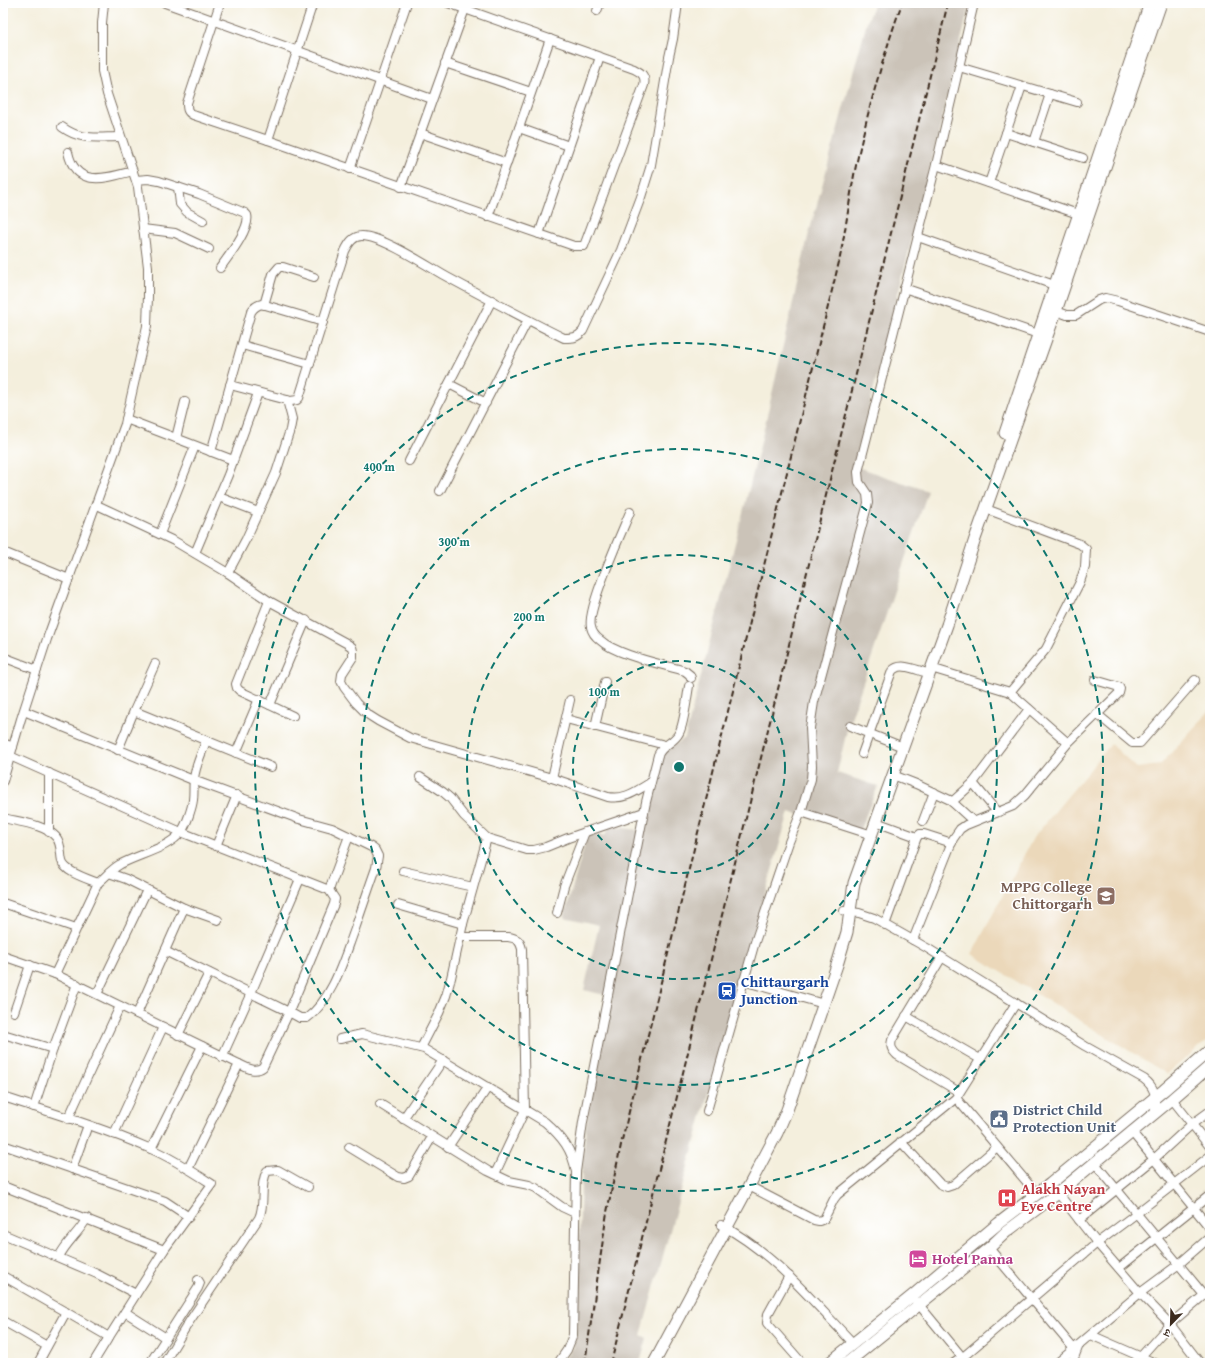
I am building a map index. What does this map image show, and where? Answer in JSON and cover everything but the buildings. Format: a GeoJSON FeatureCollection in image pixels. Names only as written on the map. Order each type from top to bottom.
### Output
{"type":"FeatureCollection","features":[{"type":"Feature","properties":{"kind":"main road"},"geometry":{"type":"LineString","coordinates":[[647,1363],[749,1186],[787,1110],[821,1003],[841,930],[848,911],[854,883],[893,775],[1038,334],[1051,309],[1054,285],[1150,3]]}},
{"type":"Feature","properties":{"kind":"main road"},"geometry":{"type":"LineString","coordinates":[[848,911],[850,882],[866,833],[898,745],[928,670],[986,509],[1051,309],[1161,3]]}},
{"type":"Feature","properties":{"kind":"main road"},"geometry":{"type":"LineString","coordinates":[[654,1363],[724,1227],[771,1131],[821,1003]]}},
{"type":"Feature","properties":{"kind":"main road"},"geometry":{"type":"LineString","coordinates":[[829,1363],[999,1223],[1155,1098],[1210,1050]]}},
{"type":"Feature","properties":{"kind":"main road"},"geometry":{"type":"LineString","coordinates":[[847,1363],[989,1248],[1006,1232],[1058,1193],[1210,1067]]}},
{"type":"Feature","properties":{"kind":"street"},"geometry":{"type":"LineString","coordinates":[[3,781],[37,670],[97,505],[126,418],[147,326],[148,266],[138,187],[120,137],[102,72],[102,23],[104,3]]}},
{"type":"Feature","properties":{"kind":"street"},"geometry":{"type":"LineString","coordinates":[[165,3],[432,99]]}},
{"type":"Feature","properties":{"kind":"street"},"geometry":{"type":"LineString","coordinates":[[220,3],[213,20],[187,103],[189,113],[574,246],[584,246],[646,79],[643,74],[634,69],[448,3]]}},
{"type":"Feature","properties":{"kind":"street"},"geometry":{"type":"LineString","coordinates":[[268,140],[296,50],[313,3]]}},
{"type":"Feature","properties":{"kind":"street"},"geometry":{"type":"LineString","coordinates":[[350,169],[407,3]]}},
{"type":"Feature","properties":{"kind":"street"},"geometry":{"type":"LineString","coordinates":[[597,11],[600,3]]}},
{"type":"Feature","properties":{"kind":"street"},"geometry":{"type":"LineString","coordinates":[[230,385],[287,400],[296,400],[299,398],[345,251],[350,241],[355,237],[363,236],[373,238],[390,245],[564,338],[578,336],[583,331],[621,250],[641,197],[651,165],[669,57],[674,39],[678,3]]}},
{"type":"Feature","properties":{"kind":"street"},"geometry":{"type":"LineString","coordinates":[[707,1111],[755,942],[786,849],[801,812],[811,779],[812,766],[810,728],[814,702],[868,503],[867,494],[858,478],[860,461],[918,238],[974,3]]}},
{"type":"Feature","properties":{"kind":"street"},"geometry":{"type":"LineString","coordinates":[[401,187],[465,9]]}},
{"type":"Feature","properties":{"kind":"street"},"geometry":{"type":"LineString","coordinates":[[488,216],[550,39]]}},
{"type":"Feature","properties":{"kind":"street"},"geometry":{"type":"LineString","coordinates":[[539,234],[600,57]]}},
{"type":"Feature","properties":{"kind":"street"},"geometry":{"type":"LineString","coordinates":[[446,63],[531,92]]}},
{"type":"Feature","properties":{"kind":"street"},"geometry":{"type":"LineString","coordinates":[[959,67],[1077,102]]}},
{"type":"Feature","properties":{"kind":"street"},"geometry":{"type":"LineString","coordinates":[[990,183],[1022,86]]}},
{"type":"Feature","properties":{"kind":"street"},"geometry":{"type":"LineString","coordinates":[[1034,142],[1050,94]]}},
{"type":"Feature","properties":{"kind":"street"},"geometry":{"type":"LineString","coordinates":[[62,127],[75,135],[83,137],[120,137]]}},
{"type":"Feature","properties":{"kind":"street"},"geometry":{"type":"LineString","coordinates":[[519,128],[569,146]]}},
{"type":"Feature","properties":{"kind":"street"},"geometry":{"type":"LineString","coordinates":[[420,133],[507,163]]}},
{"type":"Feature","properties":{"kind":"street"},"geometry":{"type":"LineString","coordinates":[[1006,133],[1083,158]]}},
{"type":"Feature","properties":{"kind":"street"},"geometry":{"type":"LineString","coordinates":[[68,152],[73,168],[78,174],[85,177],[106,178],[133,171]]}},
{"type":"Feature","properties":{"kind":"street"},"geometry":{"type":"LineString","coordinates":[[936,165],[1078,214]]}},
{"type":"Feature","properties":{"kind":"street"},"geometry":{"type":"LineString","coordinates":[[136,180],[148,179],[159,181],[226,204],[247,215],[247,223],[237,244],[220,268]]}},
{"type":"Feature","properties":{"kind":"street"},"geometry":{"type":"LineString","coordinates":[[178,187],[180,204],[187,212],[203,221]]}},
{"type":"Feature","properties":{"kind":"street"},"geometry":{"type":"LineString","coordinates":[[144,229],[175,233],[209,249]]}},
{"type":"Feature","properties":{"kind":"street"},"geometry":{"type":"LineString","coordinates":[[918,238],[1054,285]]}},
{"type":"Feature","properties":{"kind":"street"},"geometry":{"type":"LineString","coordinates":[[264,305],[273,274],[279,267],[314,277]]}},
{"type":"Feature","properties":{"kind":"street"},"geometry":{"type":"LineString","coordinates":[[904,288],[1038,334]]}},
{"type":"Feature","properties":{"kind":"street"},"geometry":{"type":"LineString","coordinates":[[1051,309],[1072,316],[1076,315],[1093,303],[1105,298],[1118,300],[1210,332]]}},
{"type":"Feature","properties":{"kind":"street"},"geometry":{"type":"LineString","coordinates":[[409,461],[492,300]]}},
{"type":"Feature","properties":{"kind":"street"},"geometry":{"type":"LineString","coordinates":[[211,452],[251,312],[258,305],[264,305],[323,322]]}},
{"type":"Feature","properties":{"kind":"street"},"geometry":{"type":"LineString","coordinates":[[440,491],[528,320]]}},
{"type":"Feature","properties":{"kind":"street"},"geometry":{"type":"LineString","coordinates":[[242,345],[310,364]]}},
{"type":"Feature","properties":{"kind":"street"},"geometry":{"type":"LineString","coordinates":[[449,384],[486,403]]}},
{"type":"Feature","properties":{"kind":"street"},"geometry":{"type":"LineString","coordinates":[[195,553],[219,497],[258,393]]}},
{"type":"Feature","properties":{"kind":"street"},"geometry":{"type":"LineString","coordinates":[[228,573],[241,550],[276,474],[292,419],[287,400]]}},
{"type":"Feature","properties":{"kind":"street"},"geometry":{"type":"LineString","coordinates":[[176,438],[185,402]]}},
{"type":"Feature","properties":{"kind":"street"},"geometry":{"type":"LineString","coordinates":[[126,418],[233,460]]}},
{"type":"Feature","properties":{"kind":"street"},"geometry":{"type":"LineString","coordinates":[[160,534],[195,446]]}},
{"type":"Feature","properties":{"kind":"street"},"geometry":{"type":"LineString","coordinates":[[219,497],[258,512]]}},
{"type":"Feature","properties":{"kind":"street"},"geometry":{"type":"LineString","coordinates":[[97,505],[160,534],[195,553],[269,601],[306,620],[352,647],[353,657],[342,674],[341,681],[344,687],[367,714],[410,738],[552,778],[608,797],[614,798],[628,796],[650,783]]}},
{"type":"Feature","properties":{"kind":"street"},"geometry":{"type":"LineString","coordinates":[[986,509],[1080,544],[1086,549],[1085,567],[1080,582],[1046,649],[1010,692]]}},
{"type":"Feature","properties":{"kind":"street"},"geometry":{"type":"LineString","coordinates":[[558,1363],[571,1344],[572,1335],[576,1172],[583,1122],[650,783],[661,749],[674,740],[680,733],[690,682],[690,674],[685,671],[626,654],[612,648],[600,641],[590,627],[595,600],[630,512]]}},
{"type":"Feature","properties":{"kind":"street"},"geometry":{"type":"LineString","coordinates":[[3,552],[69,580]]}},
{"type":"Feature","properties":{"kind":"street"},"geometry":{"type":"LineString","coordinates":[[269,601],[236,684],[240,691],[293,716]]}},
{"type":"Feature","properties":{"kind":"street"},"geometry":{"type":"LineString","coordinates":[[270,705],[306,620]]}},
{"type":"Feature","properties":{"kind":"street"},"geometry":{"type":"LineString","coordinates":[[3,657],[37,670]]}},
{"type":"Feature","properties":{"kind":"street"},"geometry":{"type":"LineString","coordinates":[[118,750],[155,664]]}},
{"type":"Feature","properties":{"kind":"street"},"geometry":{"type":"LineString","coordinates":[[862,754],[892,671],[894,668],[903,666],[928,670],[1010,692],[1068,743]]}},
{"type":"Feature","properties":{"kind":"street"},"geometry":{"type":"LineString","coordinates":[[913,940],[952,843],[960,829],[973,821],[1012,806],[1026,796],[1068,743],[1119,693],[1119,687],[1116,685],[1095,680]]}},
{"type":"Feature","properties":{"kind":"street"},"geometry":{"type":"LineString","coordinates":[[1097,714],[1132,743],[1138,744],[1195,680]]}},
{"type":"Feature","properties":{"kind":"street"},"geometry":{"type":"LineString","coordinates":[[595,727],[605,682]]}},
{"type":"Feature","properties":{"kind":"street"},"geometry":{"type":"LineString","coordinates":[[236,753],[259,699]]}},
{"type":"Feature","properties":{"kind":"street"},"geometry":{"type":"LineString","coordinates":[[552,778],[570,700]]}},
{"type":"Feature","properties":{"kind":"street"},"geometry":{"type":"LineString","coordinates":[[952,802],[973,782],[1029,709]]}},
{"type":"Feature","properties":{"kind":"street"},"geometry":{"type":"LineString","coordinates":[[24,711],[193,780],[299,819],[332,828],[371,847],[375,850],[378,856],[376,868],[336,978],[322,1003],[307,1018],[300,1018],[165,951]]}},
{"type":"Feature","properties":{"kind":"street"},"geometry":{"type":"LineString","coordinates":[[134,711],[272,767]]}},
{"type":"Feature","properties":{"kind":"street"},"geometry":{"type":"LineString","coordinates":[[566,719],[666,746]]}},
{"type":"Feature","properties":{"kind":"street"},"geometry":{"type":"LineString","coordinates":[[850,726],[898,745]]}},
{"type":"Feature","properties":{"kind":"street"},"geometry":{"type":"LineString","coordinates":[[55,974],[98,883],[108,873],[124,863],[164,846],[182,832],[193,802],[193,780],[206,741]]}},
{"type":"Feature","properties":{"kind":"street"},"geometry":{"type":"LineString","coordinates":[[3,743],[11,752],[49,773],[182,832],[329,890],[335,899],[289,1012],[263,1067],[257,1071],[222,1057],[55,974],[30,964],[3,956]]}},
{"type":"Feature","properties":{"kind":"street"},"geometry":{"type":"LineString","coordinates":[[49,773],[49,832]]}},
{"type":"Feature","properties":{"kind":"street"},"geometry":{"type":"LineString","coordinates":[[893,775],[934,792],[952,802],[973,821]]}},
{"type":"Feature","properties":{"kind":"street"},"geometry":{"type":"LineString","coordinates":[[420,777],[450,798],[464,816],[487,838],[526,850],[546,847],[644,812]]}},
{"type":"Feature","properties":{"kind":"street"},"geometry":{"type":"LineString","coordinates":[[973,782],[997,812]]}},
{"type":"Feature","properties":{"kind":"street"},"geometry":{"type":"LineString","coordinates":[[923,821],[934,792]]}},
{"type":"Feature","properties":{"kind":"street"},"geometry":{"type":"LineString","coordinates":[[216,846],[237,795]]}},
{"type":"Feature","properties":{"kind":"street"},"geometry":{"type":"LineString","coordinates":[[801,812],[866,833]]}},
{"type":"Feature","properties":{"kind":"street"},"geometry":{"type":"LineString","coordinates":[[3,818],[40,828],[49,832],[60,844],[62,863],[65,868],[98,883]]}},
{"type":"Feature","properties":{"kind":"street"},"geometry":{"type":"LineString","coordinates":[[876,822],[917,837]]}},
{"type":"Feature","properties":{"kind":"street"},"geometry":{"type":"LineString","coordinates":[[557,913],[564,886],[585,832]]}},
{"type":"Feature","properties":{"kind":"street"},"geometry":{"type":"LineString","coordinates":[[885,925],[917,837],[920,834],[924,834],[952,843]]}},
{"type":"Feature","properties":{"kind":"street"},"geometry":{"type":"LineString","coordinates":[[329,890],[349,836]]}},
{"type":"Feature","properties":{"kind":"street"},"geometry":{"type":"LineString","coordinates":[[421,1048],[446,996],[463,924],[487,838]]}},
{"type":"Feature","properties":{"kind":"street"},"geometry":{"type":"LineString","coordinates":[[403,870],[473,887]]}},
{"type":"Feature","properties":{"kind":"street"},"geometry":{"type":"LineString","coordinates":[[108,873],[184,908],[218,920]]}},
{"type":"Feature","properties":{"kind":"street"},"geometry":{"type":"LineString","coordinates":[[222,1057],[300,879]]}},
{"type":"Feature","properties":{"kind":"street"},"geometry":{"type":"LineString","coordinates":[[97,994],[147,890]]}},
{"type":"Feature","properties":{"kind":"street"},"geometry":{"type":"LineString","coordinates":[[3,903],[76,928]]}},
{"type":"Feature","properties":{"kind":"street"},"geometry":{"type":"LineString","coordinates":[[398,905],[463,924]]}},
{"type":"Feature","properties":{"kind":"street"},"geometry":{"type":"LineString","coordinates":[[137,1014],[184,908]]}},
{"type":"Feature","properties":{"kind":"street"},"geometry":{"type":"LineString","coordinates":[[848,911],[859,913],[913,940],[1085,1046],[1144,1079],[1151,1085],[1155,1098],[1154,1113]]}},
{"type":"Feature","properties":{"kind":"street"},"geometry":{"type":"LineString","coordinates":[[460,937],[514,938],[521,943],[522,948],[525,1110],[495,1174]]}},
{"type":"Feature","properties":{"kind":"street"},"geometry":{"type":"LineString","coordinates":[[942,957],[892,1040],[891,1044],[893,1052],[958,1095],[997,1147],[1037,1194]]}},
{"type":"Feature","properties":{"kind":"street"},"geometry":{"type":"LineString","coordinates":[[14,1012],[30,964]]}},
{"type":"Feature","properties":{"kind":"street"},"geometry":{"type":"LineString","coordinates":[[178,1035],[209,973]]}},
{"type":"Feature","properties":{"kind":"street"},"geometry":{"type":"LineString","coordinates":[[744,981],[821,1003]]}},
{"type":"Feature","properties":{"kind":"street"},"geometry":{"type":"LineString","coordinates":[[34,1107],[53,1049],[77,984]]}},
{"type":"Feature","properties":{"kind":"street"},"geometry":{"type":"LineString","coordinates":[[749,1186],[814,1220],[822,1220],[826,1216],[837,1195],[958,1095],[1016,1003]]}},
{"type":"Feature","properties":{"kind":"street"},"geometry":{"type":"LineString","coordinates":[[68,1119],[120,1006]]}},
{"type":"Feature","properties":{"kind":"street"},"geometry":{"type":"LineString","coordinates":[[906,1016],[980,1059]]}},
{"type":"Feature","properties":{"kind":"street"},"geometry":{"type":"LineString","coordinates":[[114,1134],[163,1027]]}},
{"type":"Feature","properties":{"kind":"street"},"geometry":{"type":"LineString","coordinates":[[3,1034],[53,1049]]}},
{"type":"Feature","properties":{"kind":"street"},"geometry":{"type":"LineString","coordinates":[[340,1039],[362,1034],[421,1048],[443,1060],[545,1122],[558,1134],[567,1146],[574,1159],[576,1172]]}},
{"type":"Feature","properties":{"kind":"street"},"geometry":{"type":"LineString","coordinates":[[151,1149],[202,1046]]}},
{"type":"Feature","properties":{"kind":"street"},"geometry":{"type":"LineString","coordinates":[[403,1119],[443,1060]]}},
{"type":"Feature","properties":{"kind":"street"},"geometry":{"type":"LineString","coordinates":[[188,1169],[239,1064]]}},
{"type":"Feature","properties":{"kind":"street"},"geometry":{"type":"LineString","coordinates":[[448,1147],[488,1087]]}},
{"type":"Feature","properties":{"kind":"street"},"geometry":{"type":"LineString","coordinates":[[3,1097],[114,1134],[151,1149],[212,1184],[164,1250],[93,1363]]}},
{"type":"Feature","properties":{"kind":"street"},"geometry":{"type":"LineString","coordinates":[[1172,1099],[1210,1147]]}},
{"type":"Feature","properties":{"kind":"street"},"geometry":{"type":"LineString","coordinates":[[380,1104],[448,1147],[495,1174],[509,1181],[536,1188],[562,1207],[575,1213]]}},
{"type":"Feature","properties":{"kind":"street"},"geometry":{"type":"LineString","coordinates":[[1079,1220],[1154,1159],[1192,1124],[1210,1111]]}},
{"type":"Feature","properties":{"kind":"street"},"geometry":{"type":"LineString","coordinates":[[72,1169],[88,1125]]}},
{"type":"Feature","properties":{"kind":"street"},"geometry":{"type":"LineString","coordinates":[[1131,1131],[1210,1228]]}},
{"type":"Feature","properties":{"kind":"street"},"geometry":{"type":"LineString","coordinates":[[349,1147],[398,1177],[404,1178],[409,1176],[432,1137]]}},
{"type":"Feature","properties":{"kind":"street"},"geometry":{"type":"LineString","coordinates":[[901,1142],[940,1184],[947,1187],[953,1184],[997,1147]]}},
{"type":"Feature","properties":{"kind":"street"},"geometry":{"type":"LineString","coordinates":[[3,1145],[165,1200],[189,1217]]}},
{"type":"Feature","properties":{"kind":"street"},"geometry":{"type":"LineString","coordinates":[[954,1363],[965,1360],[1031,1299],[1097,1243],[1210,1156]]}},
{"type":"Feature","properties":{"kind":"street"},"geometry":{"type":"LineString","coordinates":[[1094,1162],[1179,1264],[1207,1292],[1170,1324],[1135,1363]]}},
{"type":"Feature","properties":{"kind":"street"},"geometry":{"type":"LineString","coordinates":[[164,1363],[189,1322],[259,1218],[263,1205],[264,1181],[267,1171],[278,1170],[308,1188]]}},
{"type":"Feature","properties":{"kind":"street"},"geometry":{"type":"LineString","coordinates":[[3,1186],[87,1218],[164,1250]]}},
{"type":"Feature","properties":{"kind":"street"},"geometry":{"type":"LineString","coordinates":[[1058,1193],[1097,1243],[1140,1293],[1170,1324],[1200,1363]]}},
{"type":"Feature","properties":{"kind":"street"},"geometry":{"type":"LineString","coordinates":[[1119,1268],[1210,1196]]}},
{"type":"Feature","properties":{"kind":"street"},"geometry":{"type":"LineString","coordinates":[[59,1257],[66,1244],[81,1229],[87,1218]]}},
{"type":"Feature","properties":{"kind":"street"},"geometry":{"type":"LineString","coordinates":[[724,1227],[764,1254],[789,1276],[853,1343]]}},
{"type":"Feature","properties":{"kind":"street"},"geometry":{"type":"LineString","coordinates":[[3,1234],[59,1257],[136,1294]]}},
{"type":"Feature","properties":{"kind":"street"},"geometry":{"type":"LineString","coordinates":[[1057,1363],[1140,1293],[1179,1264],[1210,1238]]}},
{"type":"Feature","properties":{"kind":"street"},"geometry":{"type":"LineString","coordinates":[[989,1248],[1031,1299],[1077,1347]]}},
{"type":"Feature","properties":{"kind":"street"},"geometry":{"type":"LineString","coordinates":[[3,1276],[109,1337]]}},
{"type":"Feature","properties":{"kind":"street"},"geometry":{"type":"LineString","coordinates":[[789,1276],[768,1314],[767,1323],[802,1363]]}},
{"type":"Feature","properties":{"kind":"street"},"geometry":{"type":"LineString","coordinates":[[150,1363],[198,1288],[200,1283],[198,1280]]}},
{"type":"Feature","properties":{"kind":"street"},"geometry":{"type":"LineString","coordinates":[[912,1296],[965,1360]]}},
{"type":"Feature","properties":{"kind":"street"},"geometry":{"type":"LineString","coordinates":[[38,1363],[66,1312]]}},
{"type":"Feature","properties":{"kind":"street"},"geometry":{"type":"LineString","coordinates":[[125,1312],[166,1338]]}},
{"type":"Feature","properties":{"kind":"street"},"geometry":{"type":"LineString","coordinates":[[3,1322],[47,1346]]}},
{"type":"Feature","properties":{"kind":"street"},"geometry":{"type":"LineString","coordinates":[[1091,1335],[1155,1363]]}},
{"type":"Feature","properties":{"kind":"street"},"geometry":{"type":"LineString","coordinates":[[1072,1363],[1077,1347]]}},
{"type":"Feature","properties":{"kind":"shaded area"},"geometry":{"type":"Polygon","coordinates":[[[875,3],[970,3],[939,132],[854,466],[928,491],[847,730],[837,773],[878,786],[859,832],[789,812],[738,986],[641,1335],[647,1338],[640,1363],[562,1363],[573,1347],[577,1323],[581,1185],[586,1126],[609,996],[584,990],[599,925],[564,917],[588,833],[605,836],[609,826],[645,831],[659,756],[685,738],[760,446],[808,237],[867,22],[875,3]]]}},
{"type":"Feature","properties":{"kind":"shaded area","name":"MPPG College Chittorgarh"},"geometry":{"type":"Polygon","coordinates":[[[1210,710],[1210,1038],[1167,1074],[972,954],[1033,838],[1111,744],[1137,768],[1160,765],[1210,710]]]}},
{"type":"Feature","properties":{"kind":"railway"},"geometry":{"type":"LineString","coordinates":[[585,1363],[607,1212],[622,1140],[839,262],[854,175],[864,132],[881,67],[902,3]]}},
{"type":"Feature","properties":{"kind":"railway"},"geometry":{"type":"LineString","coordinates":[[611,1363],[948,3]]}},
{"type":"Feature","properties":{"kind":"place","name":"MPPG College Chittorgarh"},"geometry":{"type":"Point","coordinates":[1106,896]}},
{"type":"Feature","properties":{"kind":"place","name":"Chittaurgarh Junction"},"geometry":{"type":"Point","coordinates":[727,991]}},
{"type":"Feature","properties":{"kind":"place","name":"District Child Protection Unit"},"geometry":{"type":"Point","coordinates":[999,1119]}},
{"type":"Feature","properties":{"kind":"place","name":"Alakh Nayan Eye Centre"},"geometry":{"type":"Point","coordinates":[1007,1198]}},
{"type":"Feature","properties":{"kind":"place","name":"Hotel Panna"},"geometry":{"type":"Point","coordinates":[918,1259]}}]}
